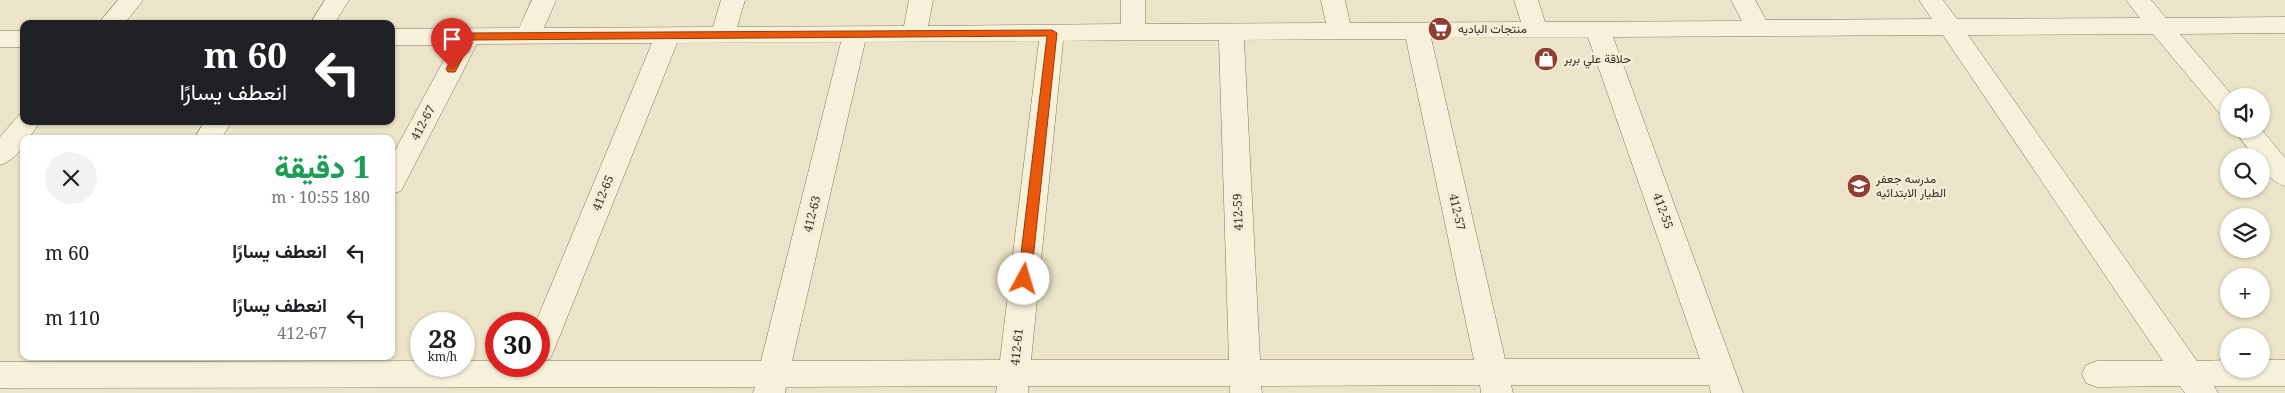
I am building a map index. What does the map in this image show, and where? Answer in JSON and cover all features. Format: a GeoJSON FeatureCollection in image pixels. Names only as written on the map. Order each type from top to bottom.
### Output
{"type":"FeatureCollection","features":[{"type":"Feature","properties":{"kind":"street"},"geometry":{"type":"LineString","coordinates":[[114,20],[131,0]]}},
{"type":"Feature","properties":{"kind":"street"},"geometry":{"type":"LineString","coordinates":[[324,20],[337,0]]}},
{"type":"Feature","properties":{"kind":"street"},"geometry":{"type":"LineString","coordinates":[[528,36],[544,0]]}},
{"type":"Feature","properties":{"kind":"street"},"geometry":{"type":"LineString","coordinates":[[723,35],[733,0]]}},
{"type":"Feature","properties":{"kind":"street"},"geometry":{"type":"LineString","coordinates":[[914,34],[921,0]]}},
{"type":"Feature","properties":{"kind":"street"},"geometry":{"type":"LineString","coordinates":[[1133,0],[1133,33]]}},
{"type":"Feature","properties":{"kind":"street"},"geometry":{"type":"LineString","coordinates":[[1334,0],[1340,31]]}},
{"type":"Feature","properties":{"kind":"street"},"geometry":{"type":"LineString","coordinates":[[1526,0],[1536,30]]}},
{"type":"Feature","properties":{"kind":"street"},"geometry":{"type":"LineString","coordinates":[[1743,0],[1758,29]]}},
{"type":"Feature","properties":{"kind":"street"},"geometry":{"type":"LineString","coordinates":[[1931,0],[2195,383]]}},
{"type":"Feature","properties":{"kind":"street"},"geometry":{"type":"LineString","coordinates":[[2138,0],[2220,97]]}},
{"type":"Feature","properties":{"kind":"street"},"geometry":{"type":"LineString","coordinates":[[395,37],[2285,26]]}},
{"type":"Feature","properties":{"kind":"street","name":"412-55"},"geometry":{"type":"LineString","coordinates":[[1598,30],[1723,382]]}},
{"type":"Feature","properties":{"kind":"street","name":"412-57"},"geometry":{"type":"LineString","coordinates":[[1417,31],[1495,382]]}},
{"type":"Feature","properties":{"kind":"street","name":"412-59"},"geometry":{"type":"LineString","coordinates":[[1231,32],[1245,383]]}},
{"type":"Feature","properties":{"kind":"street","name":"412-61"},"geometry":{"type":"LineString","coordinates":[[1013,383],[1052,33]]}},
{"type":"Feature","properties":{"kind":"street","name":"412-63"},"geometry":{"type":"LineString","coordinates":[[771,383],[855,34]]}},
{"type":"Feature","properties":{"kind":"street","name":"412-65"},"geometry":{"type":"LineString","coordinates":[[550,322],[668,35]]}},
{"type":"Feature","properties":{"kind":"street","name":"412-67"},"geometry":{"type":"LineString","coordinates":[[395,176],[469,36]]}},
{"type":"Feature","properties":{"kind":"street"},"geometry":{"type":"LineString","coordinates":[[0,39],[20,39]]}},
{"type":"Feature","properties":{"kind":"street"},"geometry":{"type":"LineString","coordinates":[[0,155],[25,125]]}},
{"type":"Feature","properties":{"kind":"street"},"geometry":{"type":"LineString","coordinates":[[2253,138],[2285,176]]}},
{"type":"Feature","properties":{"kind":"street"},"geometry":{"type":"LineString","coordinates":[[0,375],[291,375],[485,372]]}},
{"type":"Feature","properties":{"kind":"street"},"geometry":{"type":"LineString","coordinates":[[550,372],[771,383],[1723,382]]}},
{"type":"Feature","properties":{"kind":"street"},"geometry":{"type":"LineString","coordinates":[[2097,374],[2195,383],[2285,373]]}},
{"type":"Feature","properties":{"kind":"place","name":"منتجات الباديه"},"geometry":{"type":"Point","coordinates":[1440,29]}},
{"type":"Feature","properties":{"kind":"place","name":"حلاقة علي بربر"},"geometry":{"type":"Point","coordinates":[1546,59]}},
{"type":"Feature","properties":{"kind":"place","name":"مدرسه جعفر الطيار الابتدائيه"},"geometry":{"type":"Point","coordinates":[1859,186]}},
{"type":"Feature","properties":{"kind":"route"},"geometry":{"type":"LineString","coordinates":[[452,69],[469,36],[1052,33],[1024,279]]}}]}
